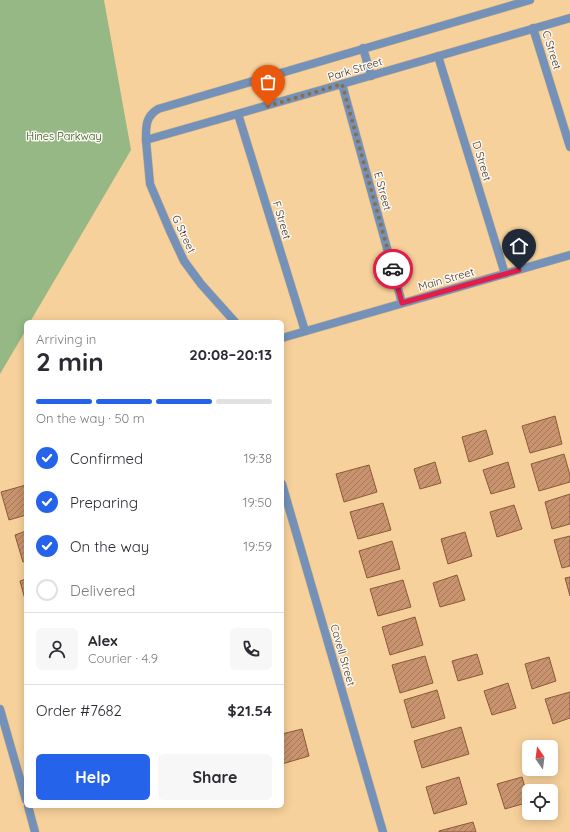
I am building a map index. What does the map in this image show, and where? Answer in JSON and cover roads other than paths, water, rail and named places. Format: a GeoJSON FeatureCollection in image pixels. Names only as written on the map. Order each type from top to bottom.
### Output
{"type":"FeatureCollection","features":[{"type":"Feature","properties":{"kind":"street","name":"G Street"},"geometry":{"type":"LineString","coordinates":[[233,320],[201,284],[184,261],[150,184],[146,140],[148,119],[152,112],[363,48],[530,0]]}},
{"type":"Feature","properties":{"kind":"street","name":"Park Street"},"geometry":{"type":"LineString","coordinates":[[146,140],[570,18]]}},
{"type":"Feature","properties":{"kind":"street","name":"C Street"},"geometry":{"type":"LineString","coordinates":[[533,28],[570,147]]}},
{"type":"Feature","properties":{"kind":"street"},"geometry":{"type":"LineString","coordinates":[[363,48],[371,76]]}},
{"type":"Feature","properties":{"kind":"street","name":"D Street"},"geometry":{"type":"LineString","coordinates":[[438,56],[505,274]]}},
{"type":"Feature","properties":{"kind":"street","name":"E Street"},"geometry":{"type":"LineString","coordinates":[[342,84],[402,303]]}},
{"type":"Feature","properties":{"kind":"street","name":"F Street"},"geometry":{"type":"LineString","coordinates":[[238,114],[305,331]]}},
{"type":"Feature","properties":{"kind":"street","name":"Main Street"},"geometry":{"type":"LineString","coordinates":[[284,337],[570,255]]}},
{"type":"Feature","properties":{"kind":"street","name":"Cavell Street"},"geometry":{"type":"LineString","coordinates":[[284,491],[383,832]]}},
{"type":"Feature","properties":{"kind":"street"},"geometry":{"type":"LineString","coordinates":[[0,709],[24,793]]}},
{"type":"Feature","properties":{"kind":"street"},"geometry":{"type":"LineString","coordinates":[[29,808],[35,832]]}},
{"type":"Feature","properties":{"kind":"park label","name":"Hines Parkway"},"geometry":{"type":"Point","coordinates":[64,136]}}]}
